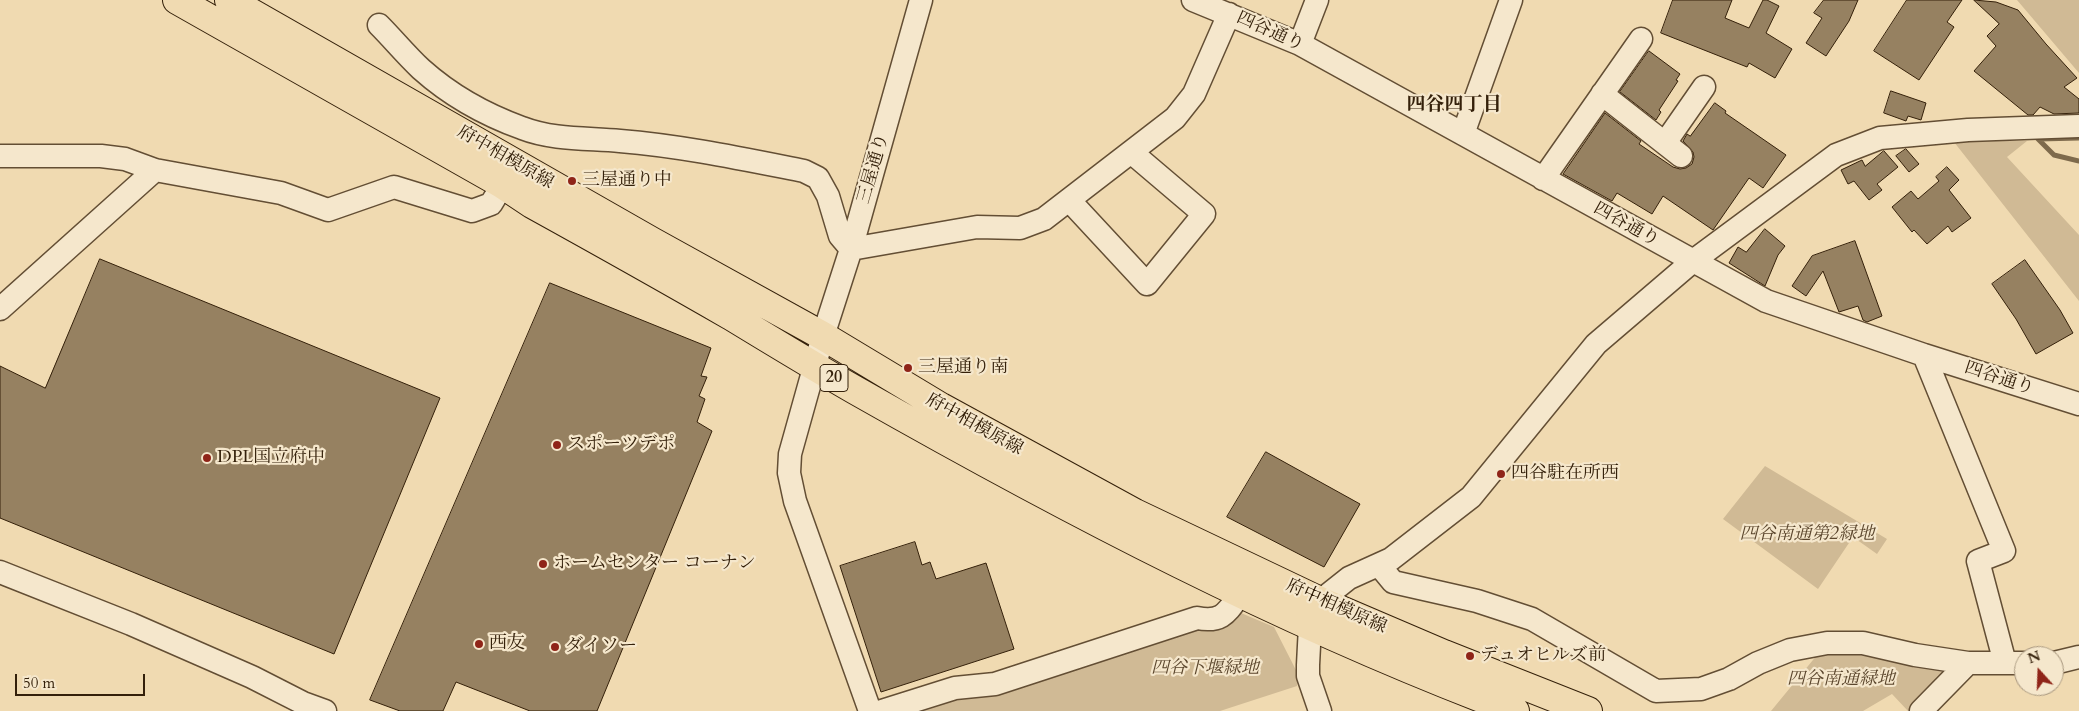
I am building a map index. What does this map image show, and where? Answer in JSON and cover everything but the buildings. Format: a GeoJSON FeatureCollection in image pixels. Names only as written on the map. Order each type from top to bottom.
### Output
{"type":"FeatureCollection","features":[{"type":"Feature","properties":{"kind":"main road","name":"府中相模原線"},"geometry":{"type":"LineString","coordinates":[[177,0],[823,336],[941,407],[1119,504],[1320,601],[1444,654],[1588,711]]}},
{"type":"Feature","properties":{"kind":"main road","name":"府中相模原線"},"geometry":{"type":"LineString","coordinates":[[229,0],[509,174],[532,204],[728,314],[815,367],[1073,510],[1179,564],[1354,647],[1515,711]]}},
{"type":"Feature","properties":{"kind":"street","name":"三屋通り"},"geometry":{"type":"LineString","coordinates":[[870,711],[800,516],[789,472],[793,437],[851,249],[921,0]]}},
{"type":"Feature","properties":{"kind":"street","name":"四谷通り"},"geometry":{"type":"LineString","coordinates":[[1193,0],[1300,44],[1766,301],[1924,355],[2079,404]]}},
{"type":"Feature","properties":{"kind":"street"},"geometry":{"type":"LineString","coordinates":[[1300,44],[1317,0]]}},
{"type":"Feature","properties":{"kind":"street"},"geometry":{"type":"LineString","coordinates":[[1463,134],[1511,0]]}},
{"type":"Feature","properties":{"kind":"street"},"geometry":{"type":"LineString","coordinates":[[379,25],[420,68],[449,92],[483,111],[523,129],[571,138],[620,141],[701,151],[804,171],[818,178],[828,196],[840,236],[851,249],[978,227],[1020,228],[1044,219],[1175,118],[1194,94],[1229,14]]}},
{"type":"Feature","properties":{"kind":"street"},"geometry":{"type":"LineString","coordinates":[[1544,179],[1641,39]]}},
{"type":"Feature","properties":{"kind":"street"},"geometry":{"type":"LineString","coordinates":[[1602,94],[1673,150],[1704,88]]}},
{"type":"Feature","properties":{"kind":"street"},"geometry":{"type":"LineString","coordinates":[[1320,711],[1308,676],[1308,645],[1310,626],[1320,601],[1349,578],[1390,559],[1471,497],[1596,344],[1693,261],[1836,155],[1880,138],[1968,130],[2079,126]]}},
{"type":"Feature","properties":{"kind":"street"},"geometry":{"type":"LineString","coordinates":[[1069,200],[1147,284],[1204,214],[1131,152]]}},
{"type":"Feature","properties":{"kind":"street"},"geometry":{"type":"LineString","coordinates":[[0,156],[100,156],[125,159],[155,170],[281,193],[328,210],[394,187],[472,211],[491,204],[509,174]]}},
{"type":"Feature","properties":{"kind":"street"},"geometry":{"type":"LineString","coordinates":[[0,309],[155,170]]}},
{"type":"Feature","properties":{"kind":"street"},"geometry":{"type":"LineString","coordinates":[[1924,355],[2004,552],[1978,561],[2014,660]]}},
{"type":"Feature","properties":{"kind":"street"},"geometry":{"type":"LineString","coordinates":[[1379,565],[1393,582],[1477,601],[1532,619],[1656,691],[1701,689],[1790,650],[1827,643],[1863,643],[1915,655],[1968,663],[2014,663]]}},
{"type":"Feature","properties":{"kind":"street"},"geometry":{"type":"LineString","coordinates":[[0,572],[131,624],[252,677],[301,707],[325,711]]}},
{"type":"Feature","properties":{"kind":"street"},"geometry":{"type":"LineString","coordinates":[[882,711],[955,688],[995,684],[1197,618],[1210,620],[1224,616],[1241,593]]}},
{"type":"Feature","properties":{"kind":"street"},"geometry":{"type":"LineString","coordinates":[[2064,661],[2079,657]]}},
{"type":"Feature","properties":{"kind":"street"},"geometry":{"type":"LineString","coordinates":[[1921,711],[1968,663]]}},
{"type":"Feature","properties":{"kind":"green space"},"geometry":{"type":"Polygon","coordinates":[[[2017,0],[2079,0],[2079,73],[2017,0]]]}},
{"type":"Feature","properties":{"kind":"green space"},"geometry":{"type":"Polygon","coordinates":[[[2027,141],[2007,157],[2079,235],[2079,301],[1954,142],[2027,141]]]}},
{"type":"Feature","properties":{"kind":"green space","name":"四谷南通第2緑地"},"geometry":{"type":"Polygon","coordinates":[[[1765,466],[1887,539],[1877,554],[1853,537],[1818,589],[1723,519],[1765,466]]]}},
{"type":"Feature","properties":{"kind":"green space","name":"四谷下堰緑地"},"geometry":{"type":"Polygon","coordinates":[[[1241,613],[1274,627],[1299,676],[1297,686],[1220,711],[910,711],[1200,626],[1228,625],[1241,613]]]}},
{"type":"Feature","properties":{"kind":"green space","name":"四谷南通緑地"},"geometry":{"type":"Polygon","coordinates":[[[1822,649],[1955,665],[1912,711],[1908,711],[1892,694],[1863,711],[1771,711],[1822,649]]]}},
{"type":"Feature","properties":{"kind":"waterway"},"geometry":{"type":"LineString","coordinates":[[2039,139],[2079,138]]}},
{"type":"Feature","properties":{"kind":"waterway"},"geometry":{"type":"LineString","coordinates":[[2038,139],[2054,155],[2079,161]]}},
{"type":"Feature","properties":{"kind":"place","name":"三屋通り中"},"geometry":{"type":"Point","coordinates":[572,181]}},
{"type":"Feature","properties":{"kind":"place","name":"三屋通り南"},"geometry":{"type":"Point","coordinates":[908,368]}},
{"type":"Feature","properties":{"kind":"place","name":"スポーツデポ"},"geometry":{"type":"Point","coordinates":[557,445]}},
{"type":"Feature","properties":{"kind":"place","name":"DPL国立府中"},"geometry":{"type":"Point","coordinates":[207,458]}},
{"type":"Feature","properties":{"kind":"place","name":"四谷駐在所西"},"geometry":{"type":"Point","coordinates":[1501,474]}},
{"type":"Feature","properties":{"kind":"place","name":"ホームセンター コーナン"},"geometry":{"type":"Point","coordinates":[543,564]}},
{"type":"Feature","properties":{"kind":"place","name":"西友"},"geometry":{"type":"Point","coordinates":[479,644]}},
{"type":"Feature","properties":{"kind":"place","name":"ダイソー"},"geometry":{"type":"Point","coordinates":[555,647]}},
{"type":"Feature","properties":{"kind":"place","name":"デュオヒルズ前"},"geometry":{"type":"Point","coordinates":[1470,656]}},
{"type":"Feature","properties":{"kind":"district","name":"四谷四丁目"},"geometry":{"type":"Point","coordinates":[1454,106]}}]}
